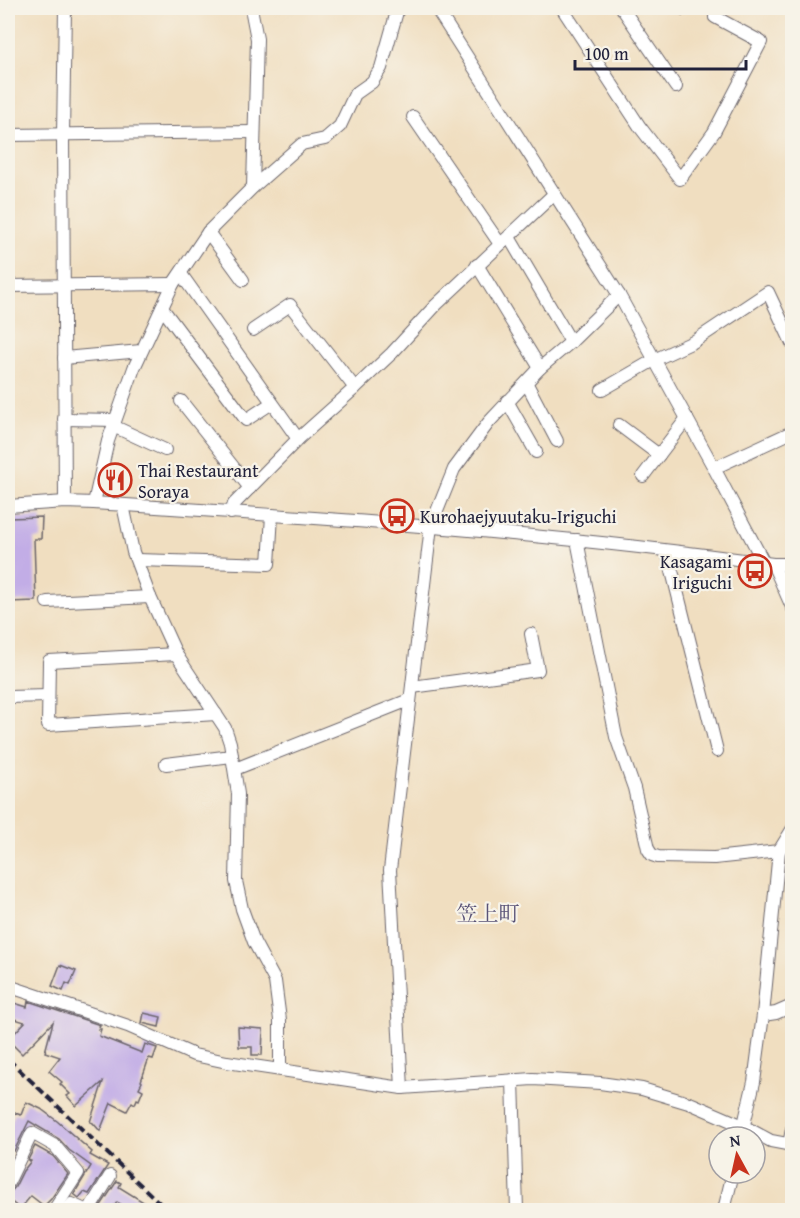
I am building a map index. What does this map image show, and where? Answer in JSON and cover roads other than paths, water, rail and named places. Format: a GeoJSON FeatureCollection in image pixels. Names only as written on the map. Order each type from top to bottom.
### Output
{"type":"FeatureCollection","features":[{"type":"Feature","properties":{"kind":"street"},"geometry":{"type":"LineString","coordinates":[[65,8],[63,135],[65,502]]}},
{"type":"Feature","properties":{"kind":"street"},"geometry":{"type":"LineString","coordinates":[[250,8],[257,39],[253,187]]}},
{"type":"Feature","properties":{"kind":"street"},"geometry":{"type":"LineString","coordinates":[[94,503],[114,423],[141,351],[172,285],[208,232],[253,187],[302,144],[325,139],[340,126],[355,94],[372,82],[381,68],[398,8]]}},
{"type":"Feature","properties":{"kind":"street"},"geometry":{"type":"LineString","coordinates":[[436,8],[619,295],[792,607]]}},
{"type":"Feature","properties":{"kind":"street"},"geometry":{"type":"LineString","coordinates":[[562,8],[640,127],[680,179],[714,132],[761,42],[716,17],[718,8]]}},
{"type":"Feature","properties":{"kind":"street"},"geometry":{"type":"LineString","coordinates":[[622,8],[676,87]]}},
{"type":"Feature","properties":{"kind":"street"},"geometry":{"type":"LineString","coordinates":[[413,117],[504,241],[571,342]]}},
{"type":"Feature","properties":{"kind":"street"},"geometry":{"type":"LineString","coordinates":[[8,135],[254,132]]}},
{"type":"Feature","properties":{"kind":"street"},"geometry":{"type":"LineString","coordinates":[[231,513],[234,504],[298,439],[355,388],[477,265],[554,194]]}},
{"type":"Feature","properties":{"kind":"street"},"geometry":{"type":"LineString","coordinates":[[208,232],[243,280]]}},
{"type":"Feature","properties":{"kind":"street"},"geometry":{"type":"LineString","coordinates":[[477,265],[540,368]]}},
{"type":"Feature","properties":{"kind":"street"},"geometry":{"type":"LineString","coordinates":[[181,273],[298,439]]}},
{"type":"Feature","properties":{"kind":"street"},"geometry":{"type":"LineString","coordinates":[[8,286],[172,285]]}},
{"type":"Feature","properties":{"kind":"street"},"geometry":{"type":"LineString","coordinates":[[602,390],[654,360],[693,342],[768,292],[792,343]]}},
{"type":"Feature","properties":{"kind":"street"},"geometry":{"type":"LineString","coordinates":[[402,1088],[395,928],[390,870],[432,526],[454,469],[489,422],[540,368],[571,342],[619,295]]}},
{"type":"Feature","properties":{"kind":"street"},"geometry":{"type":"LineString","coordinates":[[253,330],[290,305],[355,388]]}},
{"type":"Feature","properties":{"kind":"street"},"geometry":{"type":"LineString","coordinates":[[162,308],[246,420],[272,403]]}},
{"type":"Feature","properties":{"kind":"street"},"geometry":{"type":"LineString","coordinates":[[64,358],[141,351]]}},
{"type":"Feature","properties":{"kind":"street"},"geometry":{"type":"LineString","coordinates":[[527,384],[557,441]]}},
{"type":"Feature","properties":{"kind":"street"},"geometry":{"type":"LineString","coordinates":[[182,401],[250,488]]}},
{"type":"Feature","properties":{"kind":"street"},"geometry":{"type":"LineString","coordinates":[[507,401],[536,452]]}},
{"type":"Feature","properties":{"kind":"street"},"geometry":{"type":"LineString","coordinates":[[643,476],[687,418]]}},
{"type":"Feature","properties":{"kind":"street"},"geometry":{"type":"LineString","coordinates":[[64,419],[114,423],[165,450]]}},
{"type":"Feature","properties":{"kind":"street"},"geometry":{"type":"LineString","coordinates":[[619,425],[659,454]]}},
{"type":"Feature","properties":{"kind":"street"},"geometry":{"type":"LineString","coordinates":[[714,468],[792,432]]}},
{"type":"Feature","properties":{"kind":"street"},"geometry":{"type":"LineString","coordinates":[[8,506],[65,502],[94,503],[432,526],[577,540],[768,564],[792,564]]}},
{"type":"Feature","properties":{"kind":"street"},"geometry":{"type":"LineString","coordinates":[[123,505],[133,552],[150,597],[176,654],[225,728],[235,769],[238,794],[236,881],[242,909],[254,942],[275,981],[280,1020],[280,1069]]}},
{"type":"Feature","properties":{"kind":"street"},"geometry":{"type":"LineString","coordinates":[[137,560],[269,564],[272,515]]}},
{"type":"Feature","properties":{"kind":"street"},"geometry":{"type":"LineString","coordinates":[[577,540],[616,737],[634,788],[648,849],[658,858],[714,858],[779,850]]}},
{"type":"Feature","properties":{"kind":"street"},"geometry":{"type":"LineString","coordinates":[[667,551],[717,751]]}},
{"type":"Feature","properties":{"kind":"street"},"geometry":{"type":"LineString","coordinates":[[47,602],[150,597]]}},
{"type":"Feature","properties":{"kind":"street"},"geometry":{"type":"LineString","coordinates":[[412,687],[538,670],[531,634]]}},
{"type":"Feature","properties":{"kind":"street"},"geometry":{"type":"LineString","coordinates":[[176,654],[49,661],[48,725],[216,714]]}},
{"type":"Feature","properties":{"kind":"street"},"geometry":{"type":"LineString","coordinates":[[8,697],[48,696]]}},
{"type":"Feature","properties":{"kind":"street"},"geometry":{"type":"LineString","coordinates":[[235,769],[409,700]]}},
{"type":"Feature","properties":{"kind":"street"},"geometry":{"type":"LineString","coordinates":[[166,764],[232,756]]}},
{"type":"Feature","properties":{"kind":"street"},"geometry":{"type":"LineString","coordinates":[[744,1125],[754,1082],[763,1015],[779,850],[792,830]]}},
{"type":"Feature","properties":{"kind":"street"},"geometry":{"type":"LineString","coordinates":[[8,986],[128,1026],[194,1055],[227,1062],[402,1088],[533,1079],[600,1083],[642,1089],[692,1104],[730,1125]]}},
{"type":"Feature","properties":{"kind":"street"},"geometry":{"type":"LineString","coordinates":[[763,1015],[776,1013],[792,1006]]}},
{"type":"Feature","properties":{"kind":"street"},"geometry":{"type":"LineString","coordinates":[[513,1080],[517,1210]]}},
{"type":"Feature","properties":{"kind":"street"},"geometry":{"type":"LineString","coordinates":[[767,1140],[791,1145],[792,1129]]}},
{"type":"Feature","properties":{"kind":"street"},"geometry":{"type":"LineString","coordinates":[[8,1183],[32,1133],[55,1146],[78,1173],[54,1210]]}},
{"type":"Feature","properties":{"kind":"street"},"geometry":{"type":"LineString","coordinates":[[67,1210],[72,1204],[87,1210],[110,1176]]}},
{"type":"Feature","properties":{"kind":"street"},"geometry":{"type":"LineString","coordinates":[[724,1210],[730,1185]]}},
{"type":"Feature","properties":{"kind":"railway"},"geometry":{"type":"LineString","coordinates":[[8,1059],[167,1210]]}},
{"type":"Feature","properties":{"kind":"place","name":"Thai Restaurant Soraya"},"geometry":{"type":"Point","coordinates":[115,480]}},
{"type":"Feature","properties":{"kind":"place","name":"Kurohaejyuutaku-Iriguchi"},"geometry":{"type":"Point","coordinates":[397,516]}},
{"type":"Feature","properties":{"kind":"place","name":"Kasagami Iriguchi"},"geometry":{"type":"Point","coordinates":[755,571]}},
{"type":"Feature","properties":{"kind":"district","name":"笠上町"},"geometry":{"type":"Point","coordinates":[488,913]}}]}
